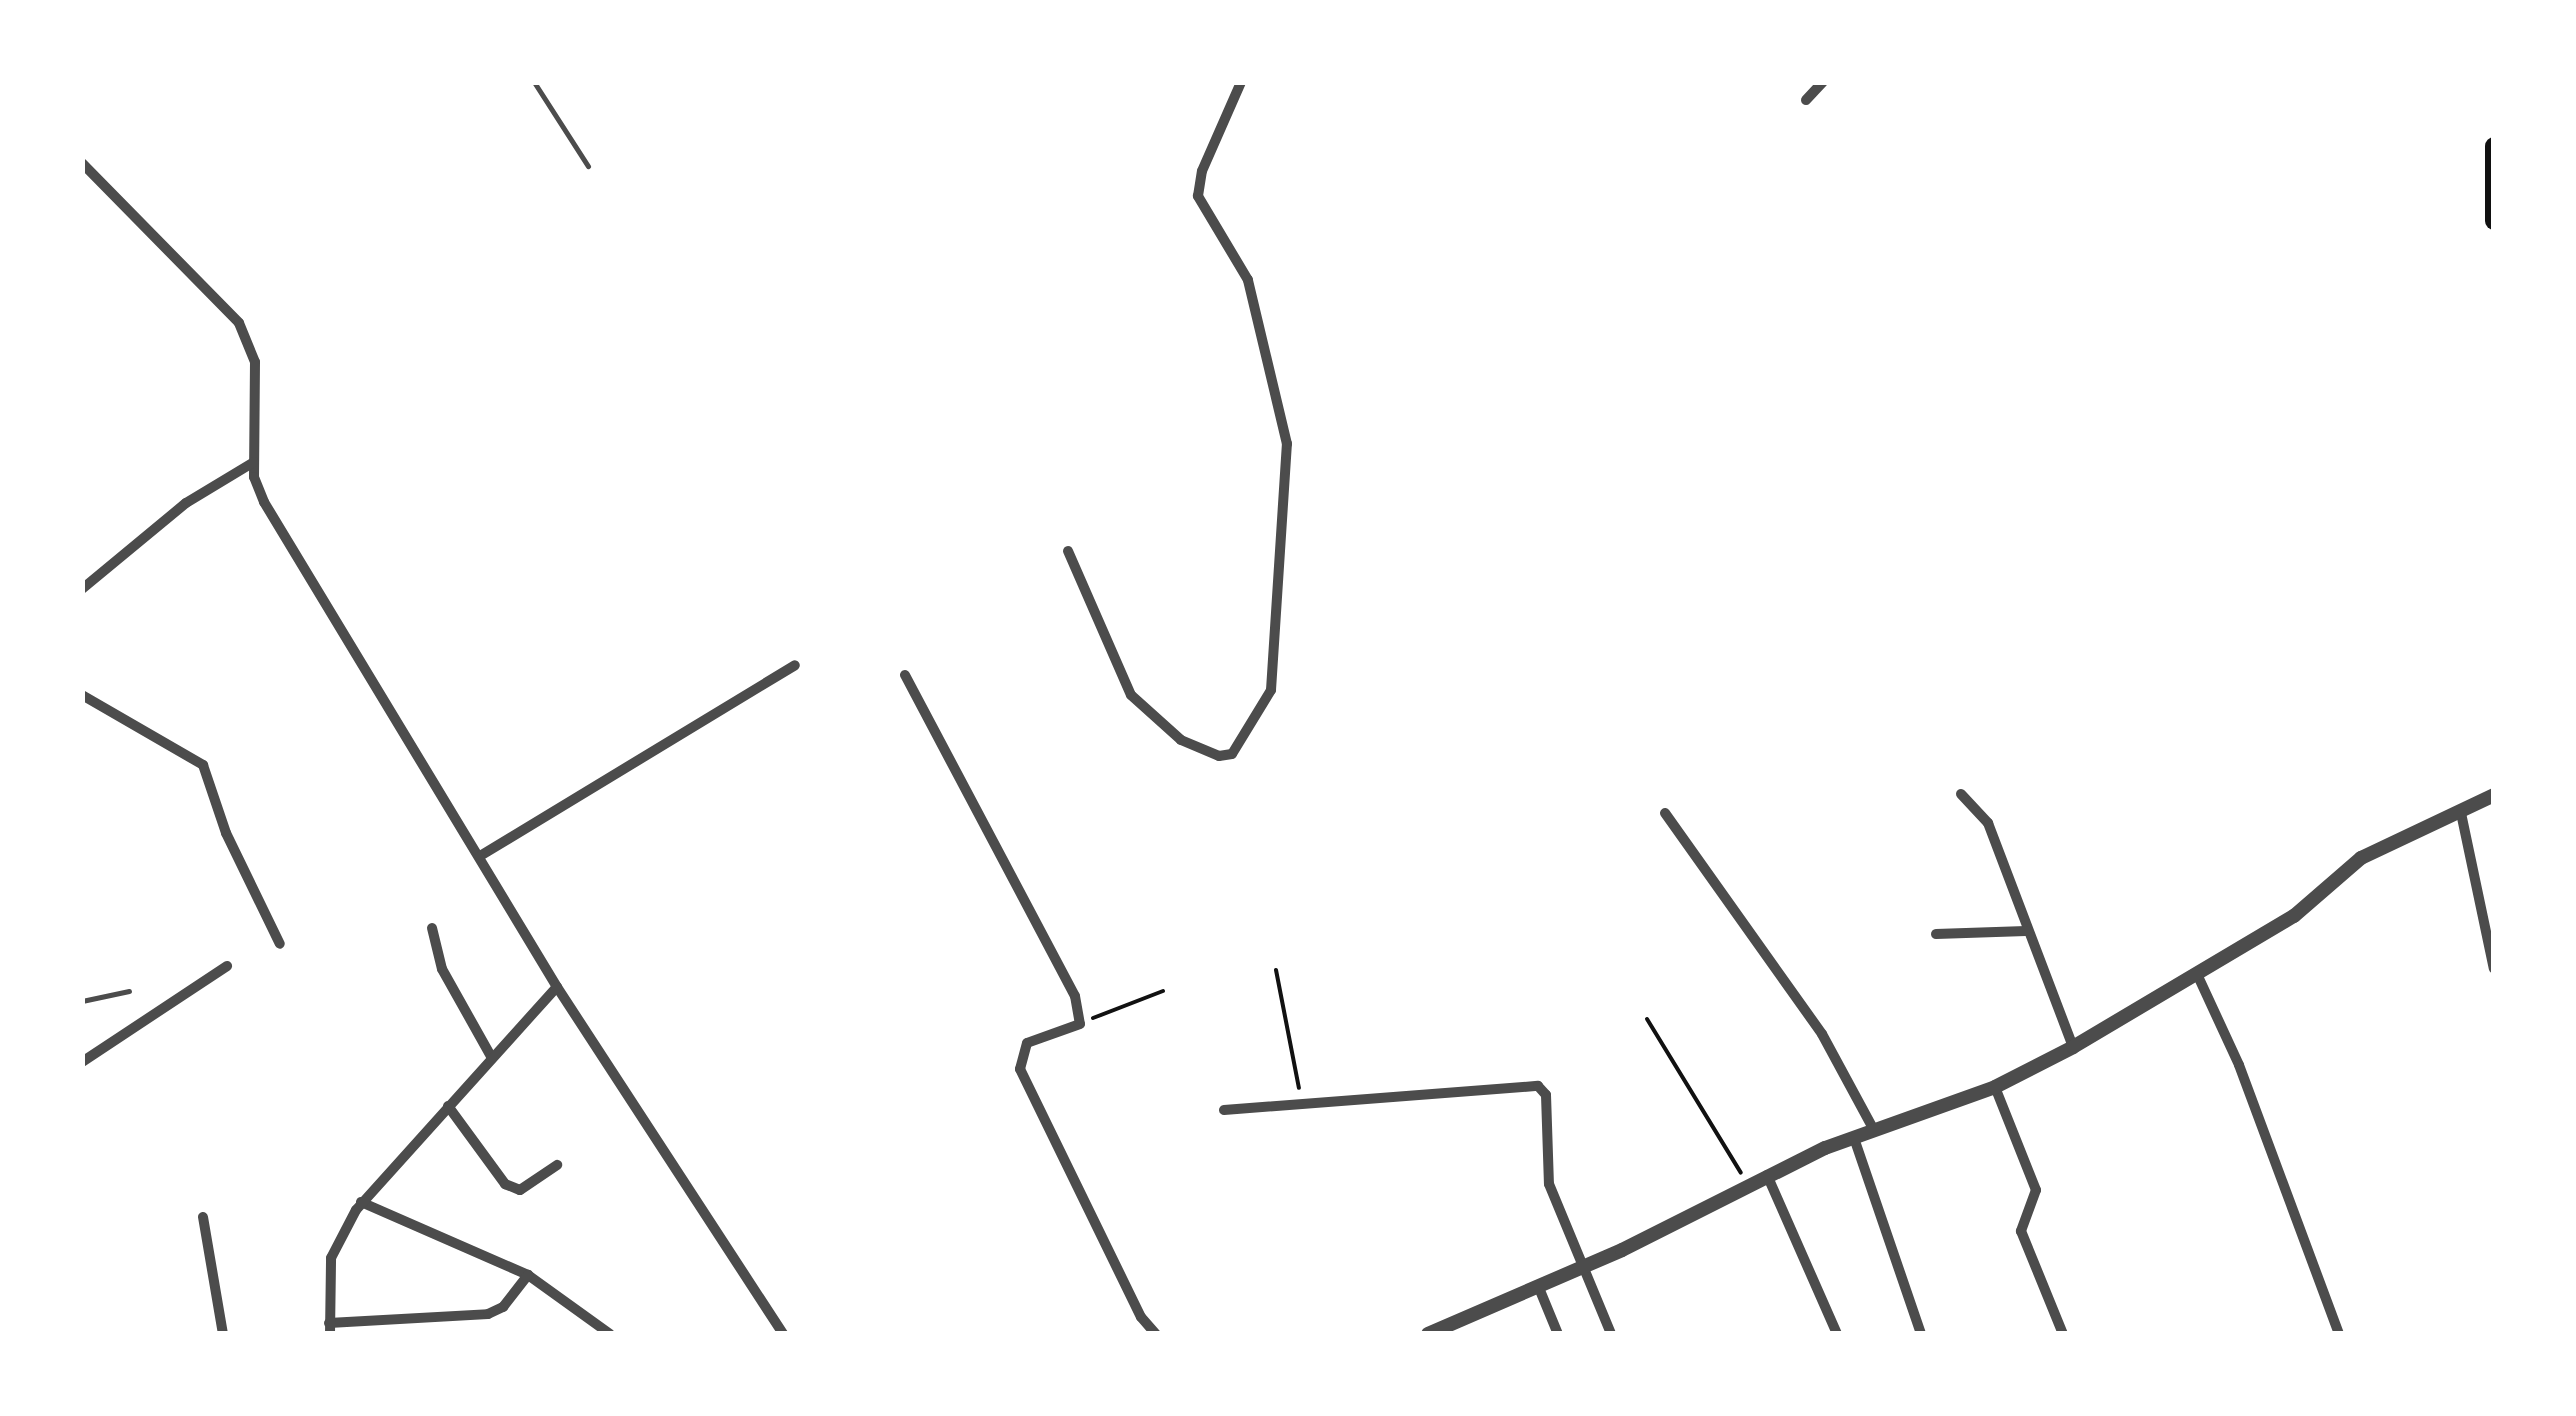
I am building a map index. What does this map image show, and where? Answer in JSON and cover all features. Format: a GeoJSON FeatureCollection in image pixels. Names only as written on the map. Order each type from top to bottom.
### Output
{"type":"FeatureCollection","features":[{"type":"Feature","properties":{"kind":"main road"},"geometry":{"type":"LineString","coordinates":[[2494,146],[2494,220]]}},
{"type":"Feature","properties":{"kind":"street"},"geometry":{"type":"LineString","coordinates":[[1068,551],[1131,695],[1181,740],[1204,752],[1232,754],[1270,690],[1287,444],[1248,280],[1198,196],[1202,171],[1241,82]]}},
{"type":"Feature","properties":{"kind":"street"},"geometry":{"type":"LineString","coordinates":[[1806,100],[1823,82]]}},
{"type":"Feature","properties":{"kind":"street"},"geometry":{"type":"LineString","coordinates":[[82,163],[239,323],[255,362],[254,462],[264,502],[557,987],[782,1333]]}},
{"type":"Feature","properties":{"kind":"street"},"geometry":{"type":"LineString","coordinates":[[82,589],[186,502],[254,462]]}},
{"type":"Feature","properties":{"kind":"street"},"geometry":{"type":"LineString","coordinates":[[480,856],[795,665]]}},
{"type":"Feature","properties":{"kind":"street"},"geometry":{"type":"LineString","coordinates":[[905,674],[1074,996],[1080,1024],[1027,1043],[1020,1069],[1141,1316],[1156,1334]]}},
{"type":"Feature","properties":{"kind":"street"},"geometry":{"type":"LineString","coordinates":[[82,694],[203,765],[226,833],[280,944]]}},
{"type":"Feature","properties":{"kind":"street"},"geometry":{"type":"LineString","coordinates":[[1961,794],[1988,824],[2074,1048]]}},
{"type":"Feature","properties":{"kind":"street"},"geometry":{"type":"LineString","coordinates":[[1428,1334],[1581,1269],[1767,1174],[1995,1087],[2074,1048],[2294,916],[2361,858],[2494,795]]}},
{"type":"Feature","properties":{"kind":"street"},"geometry":{"type":"LineString","coordinates":[[2461,812],[2494,969]]}},
{"type":"Feature","properties":{"kind":"street"},"geometry":{"type":"LineString","coordinates":[[1665,813],[1822,1034],[1874,1130]]}},
{"type":"Feature","properties":{"kind":"street"},"geometry":{"type":"LineString","coordinates":[[432,928],[442,969],[492,1058]]}},
{"type":"Feature","properties":{"kind":"street"},"geometry":{"type":"LineString","coordinates":[[1936,934],[2026,931]]}},
{"type":"Feature","properties":{"kind":"street"},"geometry":{"type":"LineString","coordinates":[[82,1062],[227,966]]}},
{"type":"Feature","properties":{"kind":"street"},"geometry":{"type":"LineString","coordinates":[[2197,974],[2239,1066],[2339,1334]]}},
{"type":"Feature","properties":{"kind":"street"},"geometry":{"type":"LineString","coordinates":[[528,1275],[503,1307],[488,1314],[330,1328],[331,1258],[361,1202],[557,987]]}},
{"type":"Feature","properties":{"kind":"street"},"geometry":{"type":"LineString","coordinates":[[1224,1110],[1302,1101],[1538,1086],[1546,1095],[1549,1184],[1611,1334]]}},
{"type":"Feature","properties":{"kind":"street"},"geometry":{"type":"LineString","coordinates":[[1995,1087],[2036,1190],[2022,1231],[2063,1334]]}},
{"type":"Feature","properties":{"kind":"street"},"geometry":{"type":"LineString","coordinates":[[448,1106],[504,1184],[520,1190],[557,1165]]}},
{"type":"Feature","properties":{"kind":"street"},"geometry":{"type":"LineString","coordinates":[[1854,1138],[1921,1334]]}},
{"type":"Feature","properties":{"kind":"street"},"geometry":{"type":"LineString","coordinates":[[1767,1174],[1836,1334]]}},
{"type":"Feature","properties":{"kind":"street"},"geometry":{"type":"LineString","coordinates":[[361,1202],[528,1275],[610,1334]]}},
{"type":"Feature","properties":{"kind":"street"},"geometry":{"type":"LineString","coordinates":[[203,1217],[223,1334]]}},
{"type":"Feature","properties":{"kind":"street"},"geometry":{"type":"LineString","coordinates":[[1539,1288],[1558,1334]]}},
{"type":"Feature","properties":{"kind":"lane"},"geometry":{"type":"LineString","coordinates":[[534,82],[588,166]]}},
{"type":"Feature","properties":{"kind":"lane"},"geometry":{"type":"LineString","coordinates":[[82,1001],[130,991]]}},
{"type":"Feature","properties":{"kind":"path"},"geometry":{"type":"LineString","coordinates":[[1276,970],[1302,1101]]}},
{"type":"Feature","properties":{"kind":"path"},"geometry":{"type":"LineString","coordinates":[[1080,1024],[1163,991]]}},
{"type":"Feature","properties":{"kind":"path"},"geometry":{"type":"LineString","coordinates":[[1648,1018],[1749,1186]]}}]}
